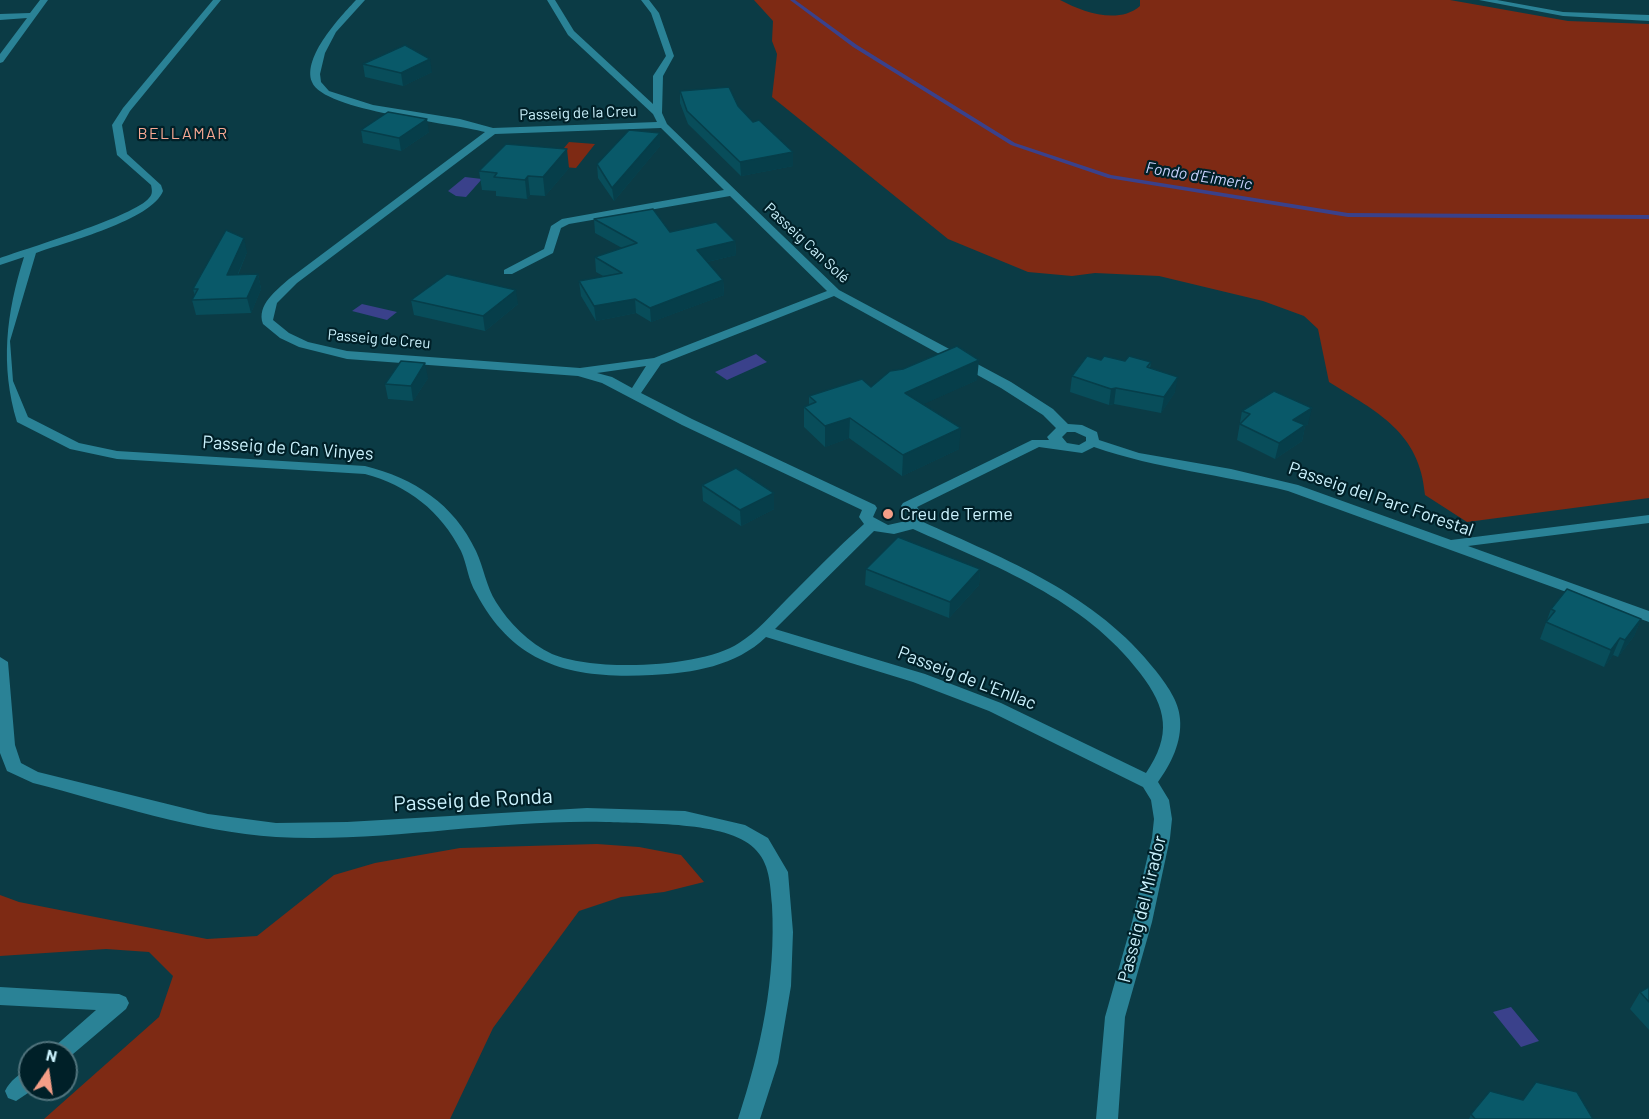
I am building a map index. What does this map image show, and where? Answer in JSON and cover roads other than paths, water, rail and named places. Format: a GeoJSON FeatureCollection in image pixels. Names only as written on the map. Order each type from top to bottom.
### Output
{"type":"FeatureCollection","features":[{"type":"Feature","properties":{"kind":"street"},"geometry":{"type":"LineString","coordinates":[[0,60],[44,0]]}},
{"type":"Feature","properties":{"kind":"street"},"geometry":{"type":"LineString","coordinates":[[0,262],[130,215],[148,207],[158,196],[159,188],[152,178],[122,155],[117,125],[126,110],[217,0]]}},
{"type":"Feature","properties":{"kind":"street"},"geometry":{"type":"LineString","coordinates":[[361,0],[332,30],[321,53],[315,74],[317,83],[326,93],[372,108],[460,122],[493,131]]}},
{"type":"Feature","properties":{"kind":"street"},"geometry":{"type":"LineString","coordinates":[[551,0],[571,33],[657,113]]}},
{"type":"Feature","properties":{"kind":"street","name":"Passeig Can Solé"},"geometry":{"type":"LineString","coordinates":[[645,0],[655,13],[670,56],[658,76],[657,113],[663,125],[835,292],[1006,385],[1048,412],[1064,428]]}},
{"type":"Feature","properties":{"kind":"street"},"geometry":{"type":"LineString","coordinates":[[1483,0],[1563,14],[1649,18]]}},
{"type":"Feature","properties":{"kind":"street"},"geometry":{"type":"LineString","coordinates":[[0,17],[33,15]]}},
{"type":"Feature","properties":{"kind":"street","name":"Passeig de la Creu"},"geometry":{"type":"LineString","coordinates":[[493,131],[663,125]]}},
{"type":"Feature","properties":{"kind":"street","name":"Passeig de Creu"},"geometry":{"type":"LineString","coordinates":[[493,131],[293,282],[273,299],[266,310],[267,321],[291,340],[316,350],[347,355],[579,372],[607,380],[687,422],[870,508],[866,517],[872,525]]}},
{"type":"Feature","properties":{"kind":"street"},"geometry":{"type":"LineString","coordinates":[[508,273],[549,251],[556,226],[566,221],[732,192]]}},
{"type":"Feature","properties":{"kind":"street","name":"Passeig de Can Vinyes"},"geometry":{"type":"LineString","coordinates":[[31,252],[2,343],[7,381],[22,419],[75,446],[117,455],[365,470],[404,481],[438,507],[457,533],[469,551],[477,580],[511,633],[535,652],[558,662],[593,669],[633,670],[707,662],[737,652],[763,631],[872,525]]}},
{"type":"Feature","properties":{"kind":"street"},"geometry":{"type":"LineString","coordinates":[[579,372],[656,361],[835,292]]}},
{"type":"Feature","properties":{"kind":"street"},"geometry":{"type":"LineString","coordinates":[[634,393],[656,361]]}},
{"type":"Feature","properties":{"kind":"street"},"geometry":{"type":"LineString","coordinates":[[1057,444],[1055,433],[1064,428]]}},
{"type":"Feature","properties":{"kind":"street","name":"Passeig del Parc Forestal"},"geometry":{"type":"LineString","coordinates":[[1064,428],[1077,428],[1088,432],[1094,442],[1136,457],[1231,473],[1293,488],[1649,617]]}},
{"type":"Feature","properties":{"kind":"street"},"geometry":{"type":"LineString","coordinates":[[872,525],[894,530],[902,529],[913,523],[915,514],[908,506],[1037,443],[1057,444],[1075,450],[1087,448],[1094,442]]}},
{"type":"Feature","properties":{"kind":"street"},"geometry":{"type":"LineString","coordinates":[[1452,544],[1649,519]]}},
{"type":"Feature","properties":{"kind":"street"},"geometry":{"type":"LineString","coordinates":[[913,523],[1057,590],[1092,615],[1143,662],[1164,694],[1173,720],[1171,742],[1162,764],[1149,782]]}},
{"type":"Feature","properties":{"kind":"street","name":"Passeig de L'Enllac"},"geometry":{"type":"LineString","coordinates":[[763,631],[919,678],[995,707],[1149,782]]}},
{"type":"Feature","properties":{"kind":"street","name":"Passeig de Ronda"},"geometry":{"type":"LineString","coordinates":[[0,662],[6,745],[13,767],[33,777],[208,821],[288,830],[394,827],[588,815],[686,818],[739,830],[753,838],[761,843],[779,872],[783,932],[781,986],[767,1063],[749,1119]]}},
{"type":"Feature","properties":{"kind":"street","name":"Passeig del Mirador"},"geometry":{"type":"LineString","coordinates":[[1107,1119],[1115,1017],[1142,922],[1161,838],[1163,819],[1160,800],[1149,782]]}},
{"type":"Feature","properties":{"kind":"street"},"geometry":{"type":"LineString","coordinates":[[0,996],[119,1003],[75,1041]]}},
{"type":"Feature","properties":{"kind":"waterway","name":"Fondo d'Eimeric"},"geometry":{"type":"LineString","coordinates":[[792,0],[855,46],[1013,144],[1110,177],[1348,215],[1649,217]]}},
{"type":"Feature","properties":{"kind":"place","name":"Creu de Terme"},"geometry":{"type":"Point","coordinates":[888,514]}},
{"type":"Feature","properties":{"kind":"district","name":"BELLAMAR"},"geometry":{"type":"Point","coordinates":[183,134]}}]}
